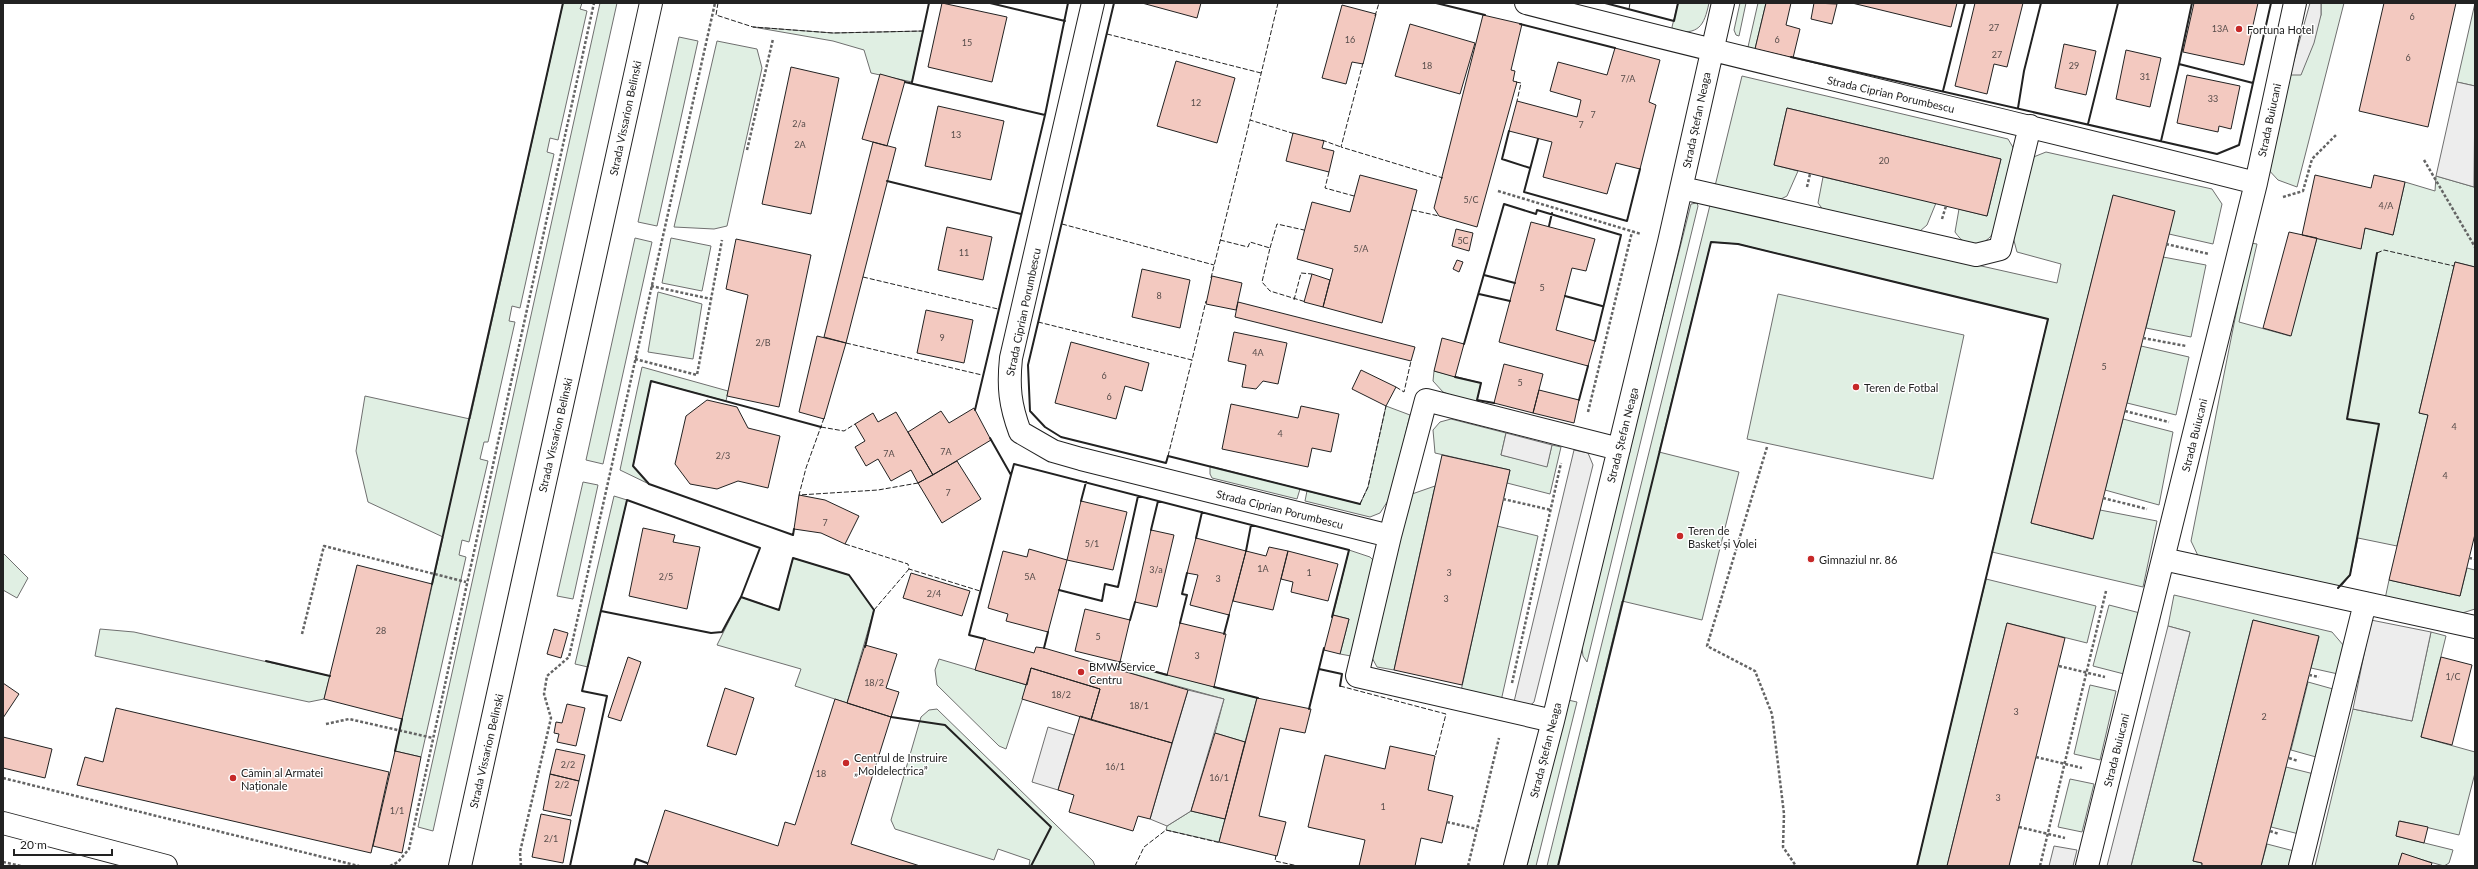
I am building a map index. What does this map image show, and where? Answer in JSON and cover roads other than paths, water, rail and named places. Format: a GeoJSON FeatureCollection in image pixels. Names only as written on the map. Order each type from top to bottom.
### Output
{"type":"FeatureCollection","features":[{"type":"Feature","properties":{"kind":"street","name":"Strada Vissarion Belinski"},"geometry":{"type":"LineString","coordinates":[[460,866],[651,3]]}},
{"type":"Feature","properties":{"kind":"street","name":"Strada Ciprian Porumbescu"},"geometry":{"type":"LineString","coordinates":[[1093,3],[1011,358],[1008,382],[1011,408],[1020,432],[1053,451],[1081,459],[1390,536]]}},
{"type":"Feature","properties":{"kind":"street","name":"Strada Ciprian Porumbescu"},"geometry":{"type":"LineString","coordinates":[[1526,3],[1711,51],[2030,126],[2256,183]]}},
{"type":"Feature","properties":{"kind":"street","name":"Strada Ștefan Neaga"},"geometry":{"type":"LineString","coordinates":[[1515,866],[1553,721],[1669,242],[1723,3]]}},
{"type":"Feature","properties":{"kind":"street","name":"Strada Buiucani"},"geometry":{"type":"LineString","coordinates":[[2087,866],[2256,183],[2295,3]]}},
{"type":"Feature","properties":{"kind":"street"},"geometry":{"type":"LineString","coordinates":[[1682,188],[1976,255],[2000,249],[2030,126]]}},
{"type":"Feature","properties":{"kind":"street"},"geometry":{"type":"LineString","coordinates":[[1553,721],[1357,676],[1390,536],[1426,400],[1619,449]]}},
{"type":"Feature","properties":{"kind":"street"},"geometry":{"type":"LineString","coordinates":[[2163,559],[2475,627]]}},
{"type":"Feature","properties":{"kind":"street"},"geometry":{"type":"LineString","coordinates":[[2300,866],[2365,603]]}},
{"type":"Feature","properties":{"kind":"street"},"geometry":{"type":"LineString","coordinates":[[3,823],[166,866]]}},
{"type":"Feature","properties":{"kind":"place","name":"Fortuna Hotel"},"geometry":{"type":"Point","coordinates":[2239,29]}},
{"type":"Feature","properties":{"kind":"place","name":"Teren de Fotbal"},"geometry":{"type":"Point","coordinates":[1856,387]}},
{"type":"Feature","properties":{"kind":"place","name":"Teren de Basket și Volei"},"geometry":{"type":"Point","coordinates":[1680,536]}},
{"type":"Feature","properties":{"kind":"place","name":"Gimnaziul nr. 86"},"geometry":{"type":"Point","coordinates":[1811,559]}},
{"type":"Feature","properties":{"kind":"place","name":"BMW Service Centru"},"geometry":{"type":"Point","coordinates":[1081,672]}},
{"type":"Feature","properties":{"kind":"place","name":"Centrul de Instruire „Moldelectrica”"},"geometry":{"type":"Point","coordinates":[846,763]}},
{"type":"Feature","properties":{"kind":"place","name":"Cămin al Armatei Naționale"},"geometry":{"type":"Point","coordinates":[233,778]}}]}
